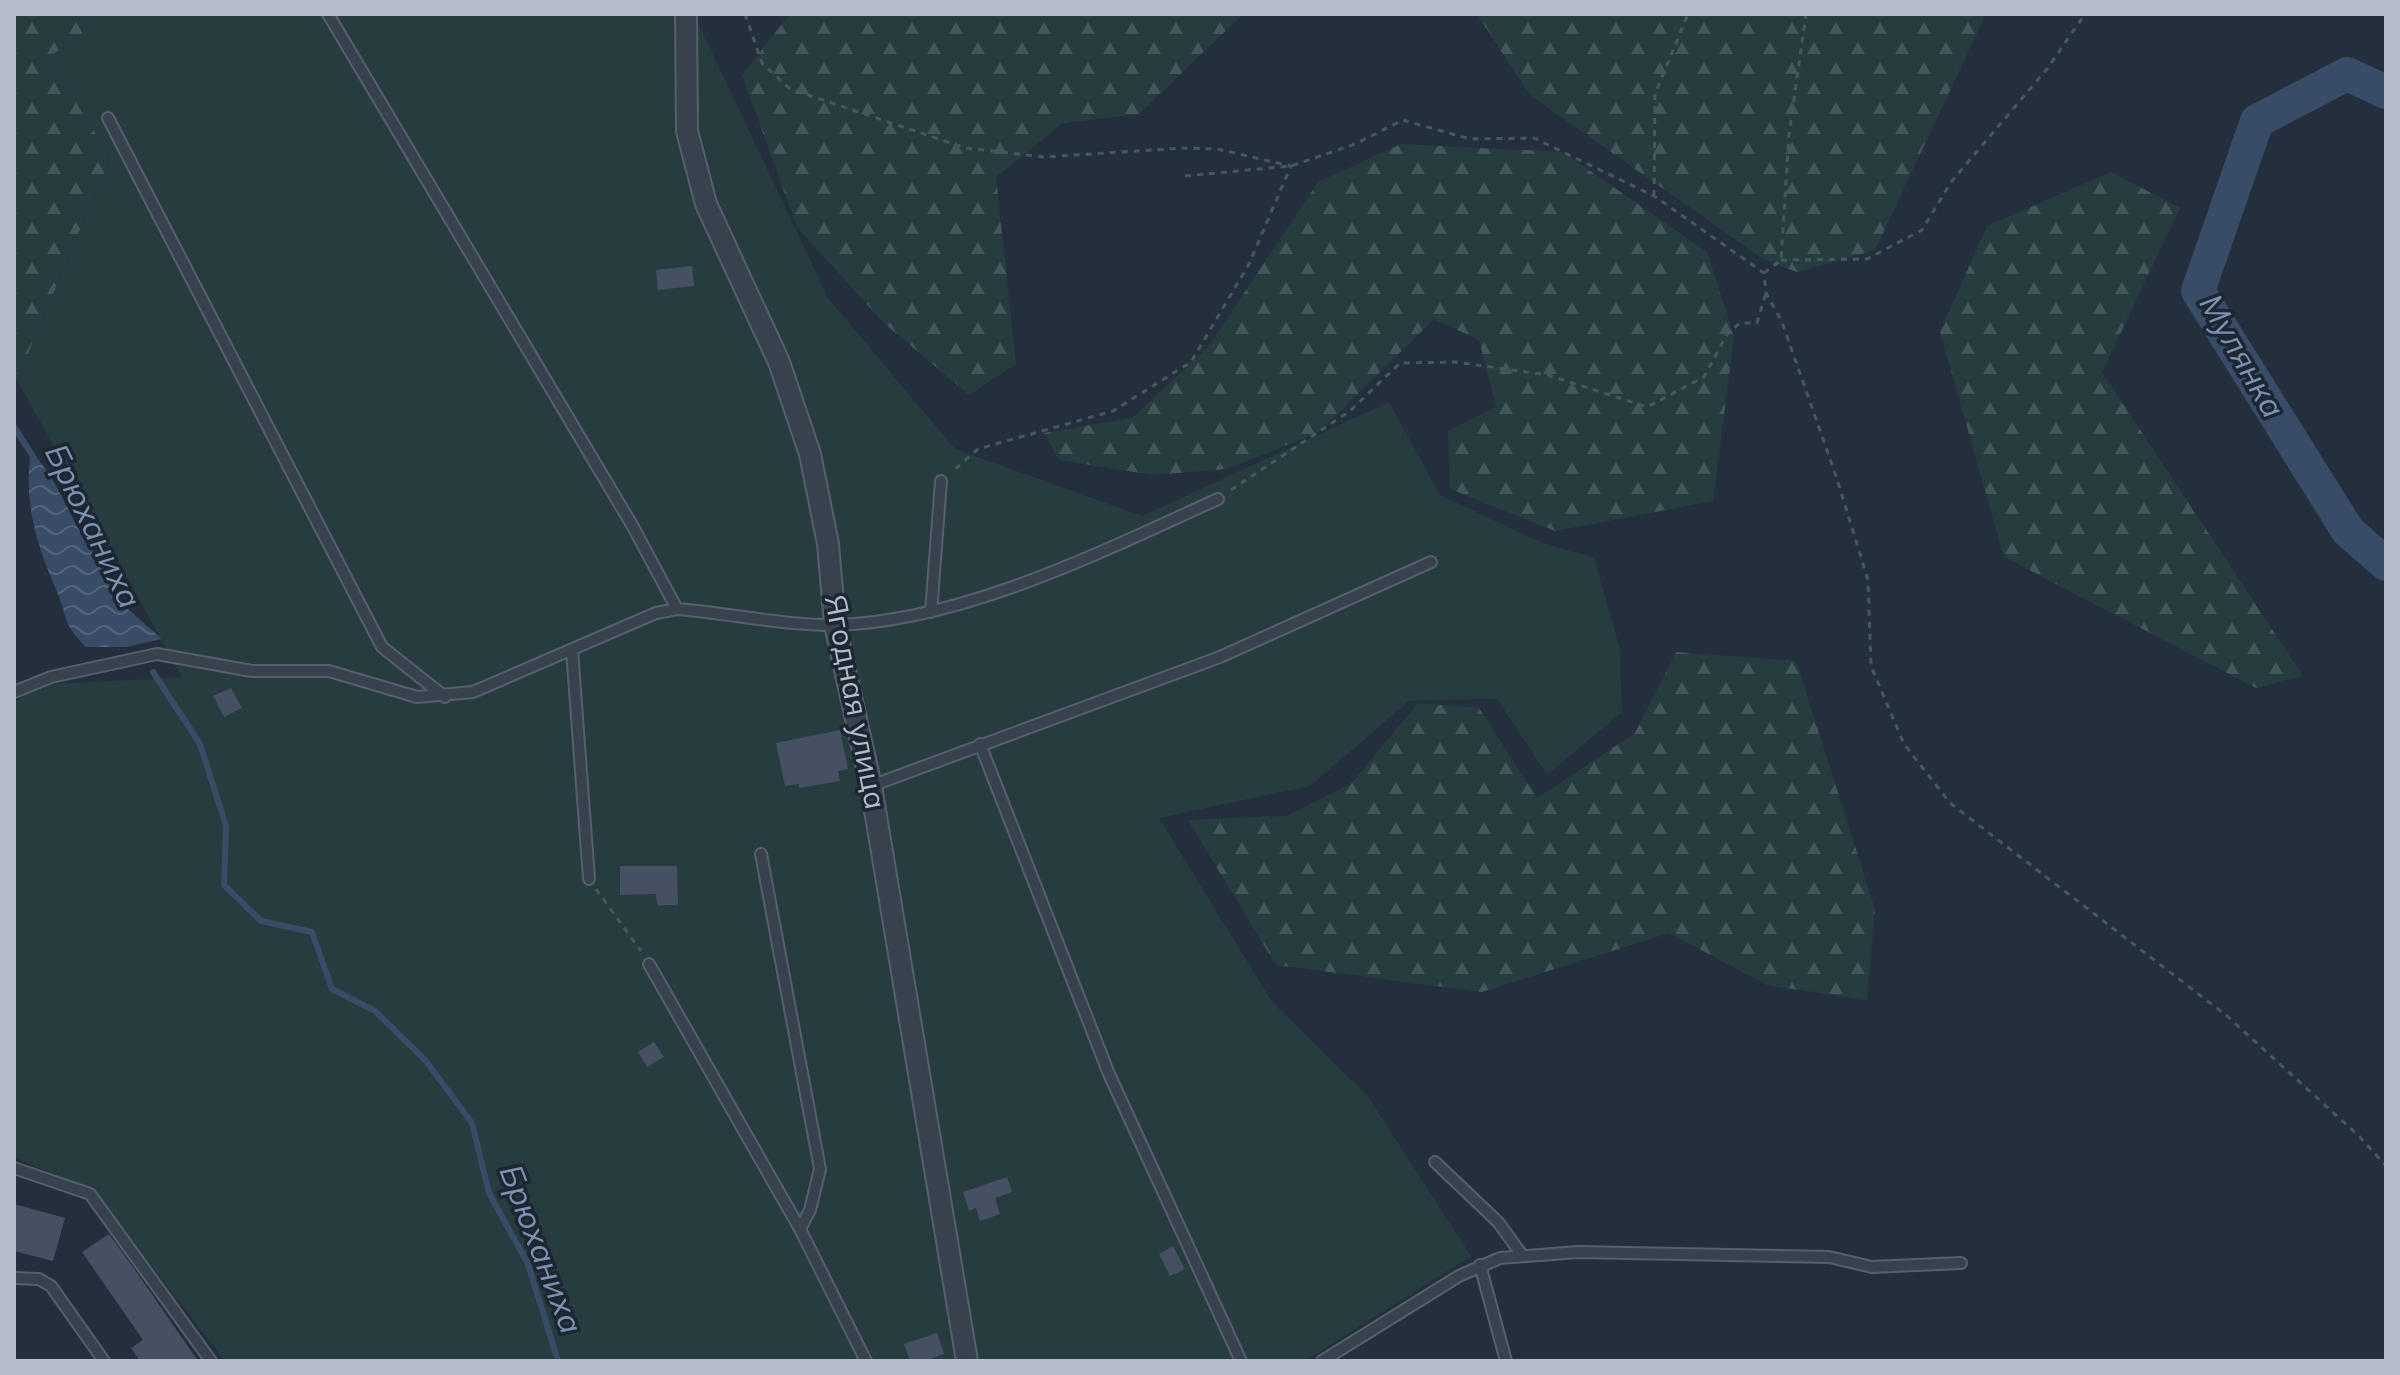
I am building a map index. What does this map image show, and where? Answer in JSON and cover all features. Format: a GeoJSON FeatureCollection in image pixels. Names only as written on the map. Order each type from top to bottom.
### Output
{"type":"FeatureCollection","features":[{"type":"Feature","properties":{"kind":"street","name":"Ягодная улица"},"geometry":{"type":"LineString","coordinates":[[686,14],[687,131],[706,204],[779,362],[810,454],[828,544],[835,625],[871,786],[967,1361]]}},
{"type":"Feature","properties":{"kind":"lane"},"geometry":{"type":"LineString","coordinates":[[328,14],[632,525],[677,609]]}},
{"type":"Feature","properties":{"kind":"lane"},"geometry":{"type":"LineString","coordinates":[[108,118],[382,647],[445,697]]}},
{"type":"Feature","properties":{"kind":"lane"},"geometry":{"type":"LineString","coordinates":[[931,612],[941,481]]}},
{"type":"Feature","properties":{"kind":"lane"},"geometry":{"type":"LineString","coordinates":[[14,692],[51,677],[157,654],[252,671],[329,671],[417,697],[445,697],[473,692],[633,621],[677,609],[835,625],[931,612],[1085,560],[1218,499]]}},
{"type":"Feature","properties":{"kind":"lane"},"geometry":{"type":"LineString","coordinates":[[871,786],[1220,657],[1431,562]]}},
{"type":"Feature","properties":{"kind":"lane"},"geometry":{"type":"LineString","coordinates":[[572,650],[589,879]]}},
{"type":"Feature","properties":{"kind":"lane"},"geometry":{"type":"LineString","coordinates":[[980,744],[1109,1074],[1241,1361]]}},
{"type":"Feature","properties":{"kind":"lane"},"geometry":{"type":"LineString","coordinates":[[761,854],[820,1169],[810,1210],[800,1229]]}},
{"type":"Feature","properties":{"kind":"lane"},"geometry":{"type":"LineString","coordinates":[[649,964],[800,1229],[866,1361]]}},
{"type":"Feature","properties":{"kind":"lane"},"geometry":{"type":"LineString","coordinates":[[1435,1162],[1498,1222],[1522,1255]]}},
{"type":"Feature","properties":{"kind":"lane"},"geometry":{"type":"LineString","coordinates":[[14,1168],[90,1194],[211,1361]]}},
{"type":"Feature","properties":{"kind":"lane"},"geometry":{"type":"LineString","coordinates":[[1322,1361],[1480,1265],[1522,1255],[1578,1252],[1829,1257],[1872,1267],[1961,1263]]}},
{"type":"Feature","properties":{"kind":"lane"},"geometry":{"type":"LineString","coordinates":[[1480,1265],[1506,1361]]}},
{"type":"Feature","properties":{"kind":"lane"},"geometry":{"type":"LineString","coordinates":[[14,1278],[39,1279],[51,1286],[104,1361]]}},
{"type":"Feature","properties":{"kind":"path"},"geometry":{"type":"LineString","coordinates":[[745,14],[762,63],[790,89],[966,148],[1044,157],[1183,148],[1217,149],[1291,166]]}},
{"type":"Feature","properties":{"kind":"path"},"geometry":{"type":"LineString","coordinates":[[1654,196],[1655,94],[1688,14]]}},
{"type":"Feature","properties":{"kind":"path"},"geometry":{"type":"LineString","coordinates":[[1781,260],[1789,135],[1806,14]]}},
{"type":"Feature","properties":{"kind":"path"},"geometry":{"type":"LineString","coordinates":[[1764,273],[1781,260],[1867,259],[1922,230],[1951,182],[2047,69],[2085,14]]}},
{"type":"Feature","properties":{"kind":"path"},"geometry":{"type":"LineString","coordinates":[[1185,176],[1291,166],[1355,144],[1403,120],[1470,139],[1534,138],[1654,196],[1764,273],[1766,293],[1757,323],[1740,323],[1727,334],[1704,377],[1647,407],[1548,375],[1455,362],[1400,363],[1350,411],[1218,499]]}},
{"type":"Feature","properties":{"kind":"path"},"geometry":{"type":"LineString","coordinates":[[941,481],[978,449],[1113,411],[1191,362],[1249,264],[1291,166]]}},
{"type":"Feature","properties":{"kind":"path"},"geometry":{"type":"LineString","coordinates":[[1766,293],[1782,322],[1837,479],[1868,580],[1871,666],[1904,744],[1950,803],[2227,1016],[2360,1137],[2386,1166]]}},
{"type":"Feature","properties":{"kind":"path"},"geometry":{"type":"LineString","coordinates":[[589,879],[649,964]]}},
{"type":"Feature","properties":{"kind":"green space"},"geometry":{"type":"Polygon","coordinates":[[[14,14],[110,14],[52,55],[110,159],[17,380],[14,380],[14,14]]]}},
{"type":"Feature","properties":{"kind":"green space"},"geometry":{"type":"Polygon","coordinates":[[[110,14],[694,14],[828,298],[955,449],[1142,516],[1389,402],[1440,495],[1545,544],[1594,557],[1620,649],[1622,712],[1547,775],[1497,699],[1409,701],[1310,786],[1159,818],[1273,1003],[1367,1095],[1471,1256],[1305,1361],[225,1361],[96,1195],[14,1157],[14,703],[39,685],[182,677],[17,380],[110,159],[52,55],[110,14]]]}},
{"type":"Feature","properties":{"kind":"green space"},"geometry":{"type":"Polygon","coordinates":[[[790,14],[1243,14],[1139,114],[1063,123],[996,177],[1016,364],[969,395],[884,323],[797,227],[742,75],[790,14]]]}},
{"type":"Feature","properties":{"kind":"green space"},"geometry":{"type":"Polygon","coordinates":[[[1477,14],[1986,14],[1875,250],[1797,272],[1763,259],[1530,95],[1477,14]]]}},
{"type":"Feature","properties":{"kind":"green space"},"geometry":{"type":"Polygon","coordinates":[[[1401,144],[1563,152],[1707,252],[1734,336],[1713,501],[1555,531],[1450,489],[1448,431],[1496,407],[1479,340],[1434,319],[1319,432],[1227,469],[1153,475],[1059,460],[1044,433],[1132,418],[1208,347],[1318,182],[1401,144]]]}},
{"type":"Feature","properties":{"kind":"green space"},"geometry":{"type":"Polygon","coordinates":[[[2111,172],[2180,208],[2102,372],[2303,676],[2256,688],[2004,557],[1940,332],[1987,226],[2111,172]]]}},
{"type":"Feature","properties":{"kind":"green space"},"geometry":{"type":"Polygon","coordinates":[[[1676,652],[1796,661],[1875,909],[1867,1000],[1767,985],[1669,933],[1482,992],[1276,965],[1188,820],[1287,816],[1351,784],[1418,703],[1479,708],[1537,798],[1635,733],[1676,652]]]}},
{"type":"Feature","properties":{"kind":"water"},"geometry":{"type":"Polygon","coordinates":[[[31,451],[48,473],[86,542],[111,577],[119,601],[162,639],[126,647],[86,647],[73,632],[43,557],[30,506],[31,451]]]}},
{"type":"Feature","properties":{"kind":"building"},"geometry":{"type":"Polygon","coordinates":[[[692,266],[694,286],[658,290],[656,270],[692,266]]]}},
{"type":"Feature","properties":{"kind":"building"},"geometry":{"type":"Polygon","coordinates":[[[231,688],[242,708],[224,717],[213,696],[231,688]]]}},
{"type":"Feature","properties":{"kind":"building"},"geometry":{"type":"Polygon","coordinates":[[[840,730],[848,769],[838,771],[840,781],[799,788],[799,784],[785,786],[776,743],[840,730]]]}},
{"type":"Feature","properties":{"kind":"building"},"geometry":{"type":"Polygon","coordinates":[[[620,866],[677,866],[678,905],[657,905],[656,894],[620,895],[620,866]]]}},
{"type":"Feature","properties":{"kind":"building"},"geometry":{"type":"Polygon","coordinates":[[[654,1042],[664,1057],[647,1067],[638,1052],[654,1042]]]}},
{"type":"Feature","properties":{"kind":"building"},"geometry":{"type":"Polygon","coordinates":[[[1007,1177],[1012,1192],[995,1198],[1000,1214],[980,1221],[976,1208],[969,1211],[963,1192],[1007,1177]]]}},
{"type":"Feature","properties":{"kind":"building"},"geometry":{"type":"Polygon","coordinates":[[[14,1204],[65,1218],[53,1261],[14,1251],[14,1204]]]}},
{"type":"Feature","properties":{"kind":"building"},"geometry":{"type":"Polygon","coordinates":[[[109,1234],[198,1361],[140,1361],[131,1348],[143,1340],[82,1252],[109,1234]]]}},
{"type":"Feature","properties":{"kind":"building"},"geometry":{"type":"Polygon","coordinates":[[[1173,1246],[1185,1269],[1170,1276],[1159,1254],[1173,1246]]]}},
{"type":"Feature","properties":{"kind":"building"},"geometry":{"type":"Polygon","coordinates":[[[937,1333],[944,1354],[925,1361],[910,1361],[904,1344],[937,1333]]]}},
{"type":"Feature","properties":{"kind":"waterway","name":"Мулянка"},"geometry":{"type":"LineString","coordinates":[[2386,92],[2347,74],[2257,121],[2198,291],[2348,531],[2386,564]]}},
{"type":"Feature","properties":{"kind":"waterway","name":"Брюханиха"},"geometry":{"type":"LineString","coordinates":[[14,427],[34,458]]}},
{"type":"Feature","properties":{"kind":"waterway","name":"Брюханиха"},"geometry":{"type":"LineString","coordinates":[[153,672],[200,744],[226,826],[224,885],[261,921],[312,932],[332,989],[375,1011],[425,1060],[472,1123],[489,1193],[528,1264],[558,1361]]}}]}
